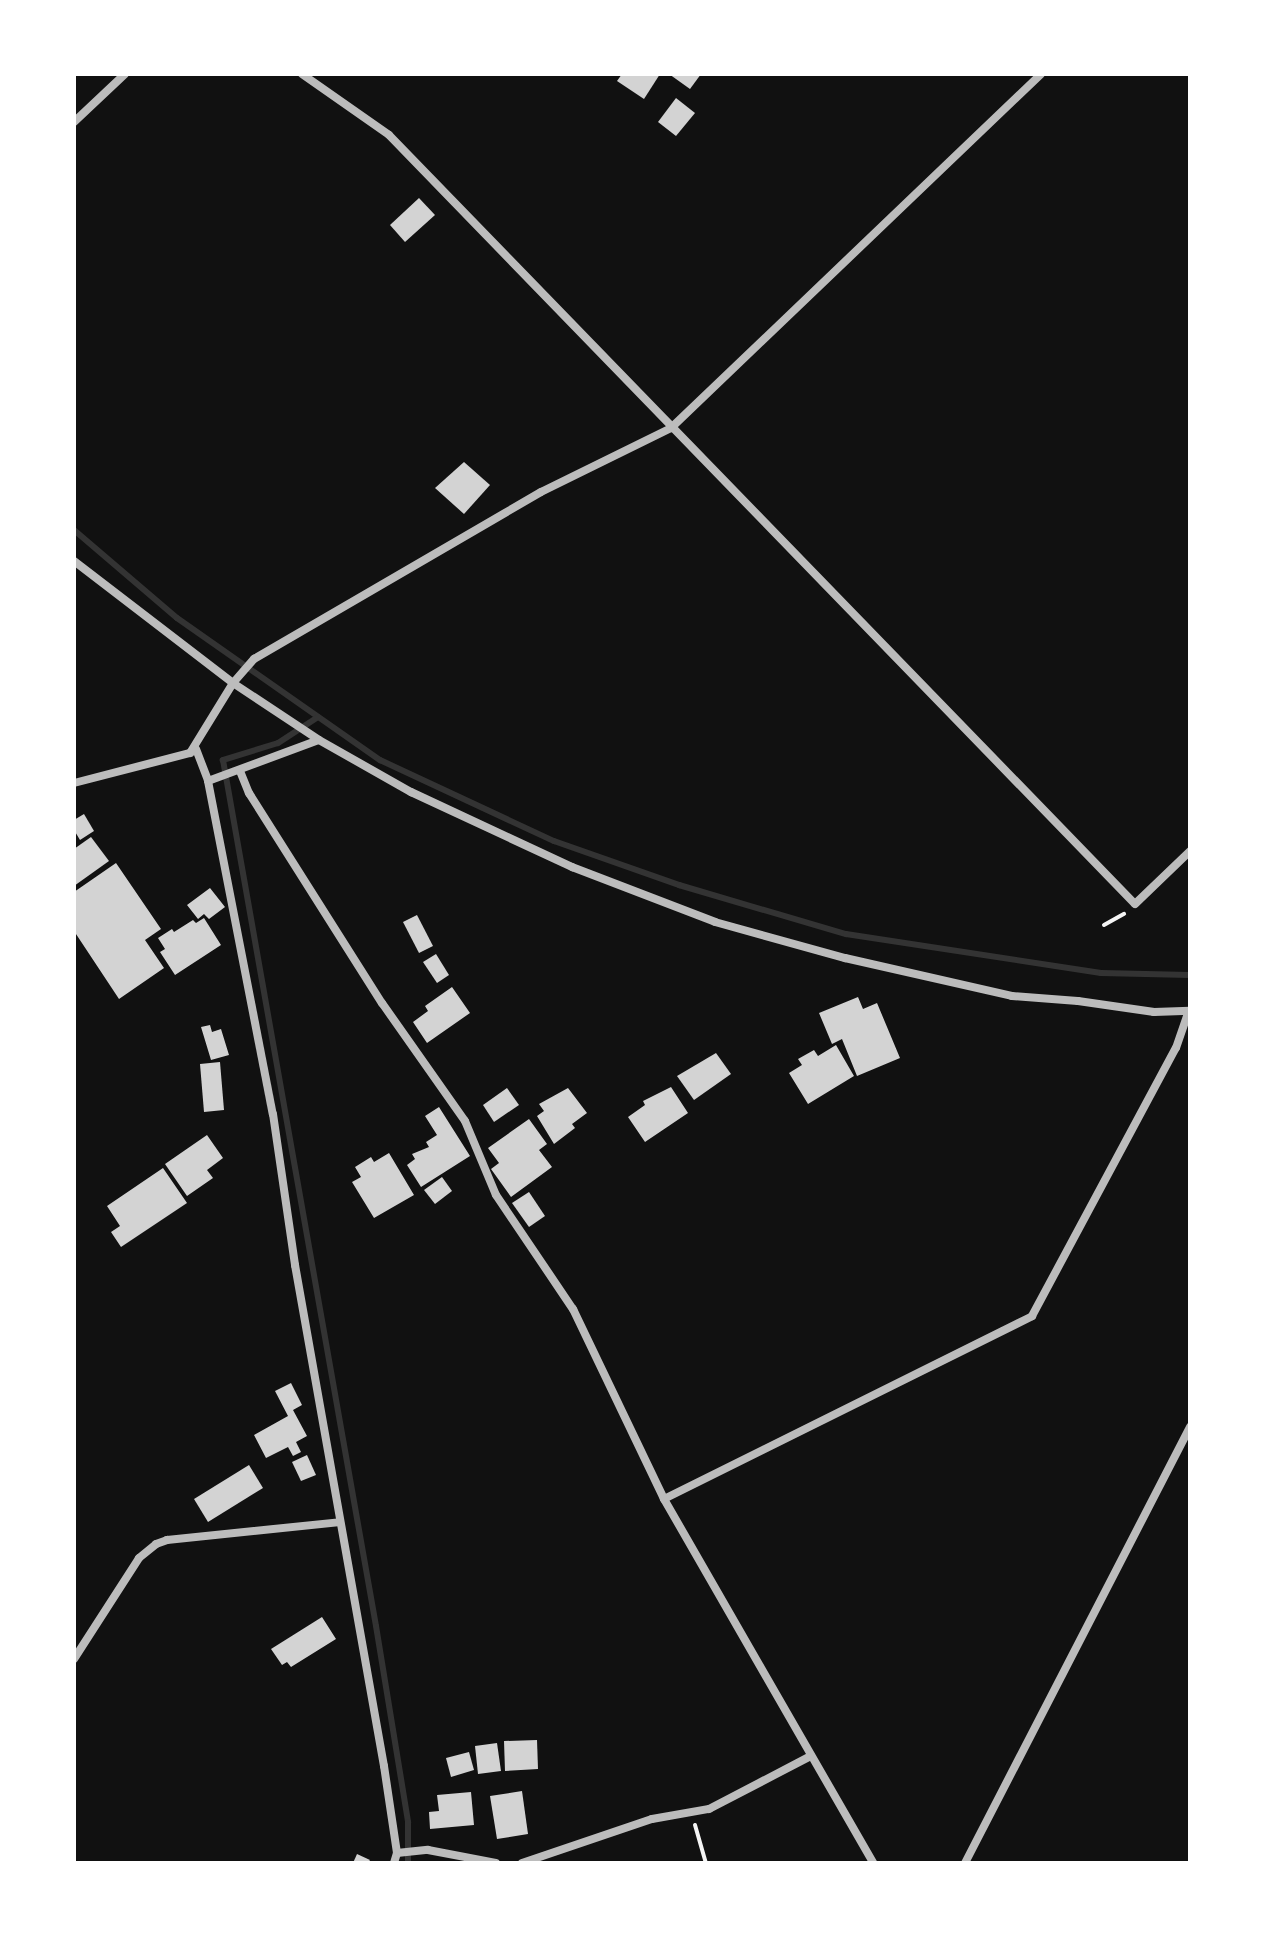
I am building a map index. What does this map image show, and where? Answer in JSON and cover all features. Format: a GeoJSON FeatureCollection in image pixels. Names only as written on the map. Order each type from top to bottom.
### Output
{"type":"FeatureCollection","features":[{"type":"Feature","properties":{"kind":"street"},"geometry":{"type":"LineString","coordinates":[[74,122],[125,74]]}},
{"type":"Feature","properties":{"kind":"street"},"geometry":{"type":"LineString","coordinates":[[302,74],[389,135],[1135,904],[1190,851]]}},
{"type":"Feature","properties":{"kind":"street"},"geometry":{"type":"LineString","coordinates":[[74,783],[181,756],[196,749],[233,683],[254,659],[541,492],[671,428],[1041,74]]}},
{"type":"Feature","properties":{"kind":"street"},"geometry":{"type":"LineString","coordinates":[[74,561],[233,683],[319,740],[411,792],[572,867],[715,922],[845,958],[1012,996],[1078,1001],[1154,1012],[1189,1011],[1176,1048],[1032,1316],[664,1499]]}},
{"type":"Feature","properties":{"kind":"street"},"geometry":{"type":"LineString","coordinates":[[208,781],[319,740]]}},
{"type":"Feature","properties":{"kind":"street"},"geometry":{"type":"LineString","coordinates":[[196,749],[208,781],[273,1114],[397,1853],[394,1863]]}},
{"type":"Feature","properties":{"kind":"street"},"geometry":{"type":"LineString","coordinates":[[240,771],[249,793],[382,1003],[465,1121],[496,1195],[573,1309],[664,1499],[873,1863]]}},
{"type":"Feature","properties":{"kind":"street"},"geometry":{"type":"LineString","coordinates":[[965,1863],[1190,1427]]}},
{"type":"Feature","properties":{"kind":"street"},"geometry":{"type":"LineString","coordinates":[[74,1659],[139,1558],[156,1544],[167,1540],[340,1522]]}},
{"type":"Feature","properties":{"kind":"street"},"geometry":{"type":"LineString","coordinates":[[522,1863],[652,1819],[709,1809],[811,1756]]}},
{"type":"Feature","properties":{"kind":"street"},"geometry":{"type":"LineString","coordinates":[[397,1853],[428,1850],[496,1863]]}},
{"type":"Feature","properties":{"kind":"path"},"geometry":{"type":"LineString","coordinates":[[1104,925],[1117,920],[1135,904]]}},
{"type":"Feature","properties":{"kind":"path"},"geometry":{"type":"LineString","coordinates":[[691,1812],[706,1863]]}},
{"type":"Feature","properties":{"kind":"building"},"geometry":{"type":"Polygon","coordinates":[[[622,74],[660,74],[644,99],[617,81],[622,74]]]}},
{"type":"Feature","properties":{"kind":"building"},"geometry":{"type":"Polygon","coordinates":[[[669,74],[701,74],[690,89],[669,74]]]}},
{"type":"Feature","properties":{"kind":"building"},"geometry":{"type":"Polygon","coordinates":[[[676,98],[695,113],[676,136],[658,122],[676,98]]]}},
{"type":"Feature","properties":{"kind":"building"},"geometry":{"type":"Polygon","coordinates":[[[419,198],[435,215],[405,242],[390,225],[419,198]]]}},
{"type":"Feature","properties":{"kind":"building"},"geometry":{"type":"Polygon","coordinates":[[[464,462],[490,485],[464,514],[435,488],[464,462]]]}},
{"type":"Feature","properties":{"kind":"building"},"geometry":{"type":"Polygon","coordinates":[[[84,814],[94,831],[80,840],[74,830],[74,820],[84,814]]]}},
{"type":"Feature","properties":{"kind":"building"},"geometry":{"type":"Polygon","coordinates":[[[91,837],[109,861],[74,886],[74,849],[91,837]]]}},
{"type":"Feature","properties":{"kind":"building"},"geometry":{"type":"Polygon","coordinates":[[[116,863],[161,929],[145,940],[164,968],[119,999],[74,931],[74,892],[116,863]]]}},
{"type":"Feature","properties":{"kind":"building"},"geometry":{"type":"Polygon","coordinates":[[[210,888],[225,907],[209,919],[204,914],[198,919],[187,905],[210,888]]]}},
{"type":"Feature","properties":{"kind":"building"},"geometry":{"type":"Polygon","coordinates":[[[417,915],[433,946],[419,953],[403,922],[417,915]]]}},
{"type":"Feature","properties":{"kind":"building"},"geometry":{"type":"Polygon","coordinates":[[[204,918],[221,945],[175,975],[160,952],[165,949],[158,938],[172,929],[174,932],[193,920],[196,923],[204,918]]]}},
{"type":"Feature","properties":{"kind":"building"},"geometry":{"type":"Polygon","coordinates":[[[436,954],[449,975],[437,983],[423,962],[436,954]]]}},
{"type":"Feature","properties":{"kind":"building"},"geometry":{"type":"Polygon","coordinates":[[[452,987],[470,1013],[427,1043],[413,1022],[428,1011],[425,1006],[452,987]]]}},
{"type":"Feature","properties":{"kind":"building"},"geometry":{"type":"Polygon","coordinates":[[[858,997],[863,1009],[877,1003],[900,1058],[857,1076],[842,1039],[832,1044],[819,1013],[858,997]]]}},
{"type":"Feature","properties":{"kind":"building"},"geometry":{"type":"Polygon","coordinates":[[[210,1025],[212,1032],[221,1029],[229,1055],[211,1060],[201,1027],[210,1025]]]}},
{"type":"Feature","properties":{"kind":"building"},"geometry":{"type":"Polygon","coordinates":[[[836,1045],[854,1076],[808,1104],[789,1073],[802,1065],[798,1059],[814,1050],[818,1056],[836,1045]]]}},
{"type":"Feature","properties":{"kind":"building"},"geometry":{"type":"Polygon","coordinates":[[[716,1053],[731,1074],[694,1100],[677,1076],[716,1053]]]}},
{"type":"Feature","properties":{"kind":"building"},"geometry":{"type":"Polygon","coordinates":[[[220,1062],[224,1110],[204,1112],[200,1064],[220,1062]]]}},
{"type":"Feature","properties":{"kind":"building"},"geometry":{"type":"Polygon","coordinates":[[[671,1087],[688,1113],[645,1142],[628,1117],[645,1105],[643,1101],[671,1087]]]}},
{"type":"Feature","properties":{"kind":"building"},"geometry":{"type":"Polygon","coordinates":[[[507,1088],[519,1105],[494,1122],[483,1105],[507,1088]]]}},
{"type":"Feature","properties":{"kind":"building"},"geometry":{"type":"Polygon","coordinates":[[[568,1088],[587,1113],[572,1124],[575,1128],[554,1144],[537,1116],[544,1111],[539,1104],[568,1088]]]}},
{"type":"Feature","properties":{"kind":"building"},"geometry":{"type":"Polygon","coordinates":[[[439,1107],[470,1156],[421,1187],[407,1165],[415,1159],[412,1154],[429,1147],[426,1142],[437,1135],[425,1116],[439,1107]]]}},
{"type":"Feature","properties":{"kind":"building"},"geometry":{"type":"Polygon","coordinates":[[[529,1119],[547,1144],[539,1150],[552,1167],[511,1197],[491,1169],[499,1163],[488,1148],[529,1119]]]}},
{"type":"Feature","properties":{"kind":"building"},"geometry":{"type":"Polygon","coordinates":[[[207,1135],[223,1158],[207,1170],[213,1178],[187,1196],[165,1164],[207,1135]]]}},
{"type":"Feature","properties":{"kind":"building"},"geometry":{"type":"Polygon","coordinates":[[[389,1153],[414,1195],[374,1218],[352,1182],[361,1177],[355,1167],[371,1157],[374,1162],[389,1153]]]}},
{"type":"Feature","properties":{"kind":"building"},"geometry":{"type":"Polygon","coordinates":[[[163,1168],[187,1203],[121,1247],[111,1232],[120,1226],[107,1206],[163,1168]]]}},
{"type":"Feature","properties":{"kind":"building"},"geometry":{"type":"Polygon","coordinates":[[[442,1177],[452,1191],[435,1204],[424,1190],[442,1177]]]}},
{"type":"Feature","properties":{"kind":"building"},"geometry":{"type":"Polygon","coordinates":[[[529,1192],[545,1216],[529,1227],[512,1203],[529,1192]]]}},
{"type":"Feature","properties":{"kind":"building"},"geometry":{"type":"Polygon","coordinates":[[[291,1383],[302,1405],[293,1410],[307,1436],[296,1442],[301,1452],[293,1456],[288,1447],[266,1458],[254,1435],[288,1416],[275,1391],[291,1383]]]}},
{"type":"Feature","properties":{"kind":"building"},"geometry":{"type":"Polygon","coordinates":[[[307,1455],[316,1475],[301,1481],[292,1462],[307,1455]]]}},
{"type":"Feature","properties":{"kind":"building"},"geometry":{"type":"Polygon","coordinates":[[[249,1465],[263,1488],[208,1522],[194,1499],[249,1465]]]}},
{"type":"Feature","properties":{"kind":"building"},"geometry":{"type":"Polygon","coordinates":[[[322,1617],[336,1639],[291,1667],[287,1662],[282,1665],[271,1649],[322,1617]]]}},
{"type":"Feature","properties":{"kind":"building"},"geometry":{"type":"Polygon","coordinates":[[[537,1740],[538,1769],[505,1771],[504,1741],[537,1740]]]}},
{"type":"Feature","properties":{"kind":"building"},"geometry":{"type":"Polygon","coordinates":[[[497,1743],[501,1771],[478,1774],[475,1746],[497,1743]]]}},
{"type":"Feature","properties":{"kind":"building"},"geometry":{"type":"Polygon","coordinates":[[[469,1752],[474,1770],[451,1777],[446,1758],[469,1752]]]}},
{"type":"Feature","properties":{"kind":"building"},"geometry":{"type":"Polygon","coordinates":[[[522,1791],[528,1834],[497,1839],[490,1796],[522,1791]]]}},
{"type":"Feature","properties":{"kind":"building"},"geometry":{"type":"Polygon","coordinates":[[[471,1792],[474,1825],[430,1829],[429,1812],[439,1811],[437,1795],[471,1792]]]}},
{"type":"Feature","properties":{"kind":"building"},"geometry":{"type":"Polygon","coordinates":[[[357,1854],[370,1860],[368,1863],[353,1863],[357,1854]]]}},
{"type":"Feature","properties":{"kind":"waterway"},"geometry":{"type":"LineString","coordinates":[[74,530],[177,618],[380,760],[554,841],[679,885],[846,934],[1101,973],[1190,975]]}},
{"type":"Feature","properties":{"kind":"waterway"},"geometry":{"type":"LineString","coordinates":[[318,717],[278,743],[223,760],[376,1626],[408,1822],[408,1863]]}}]}
